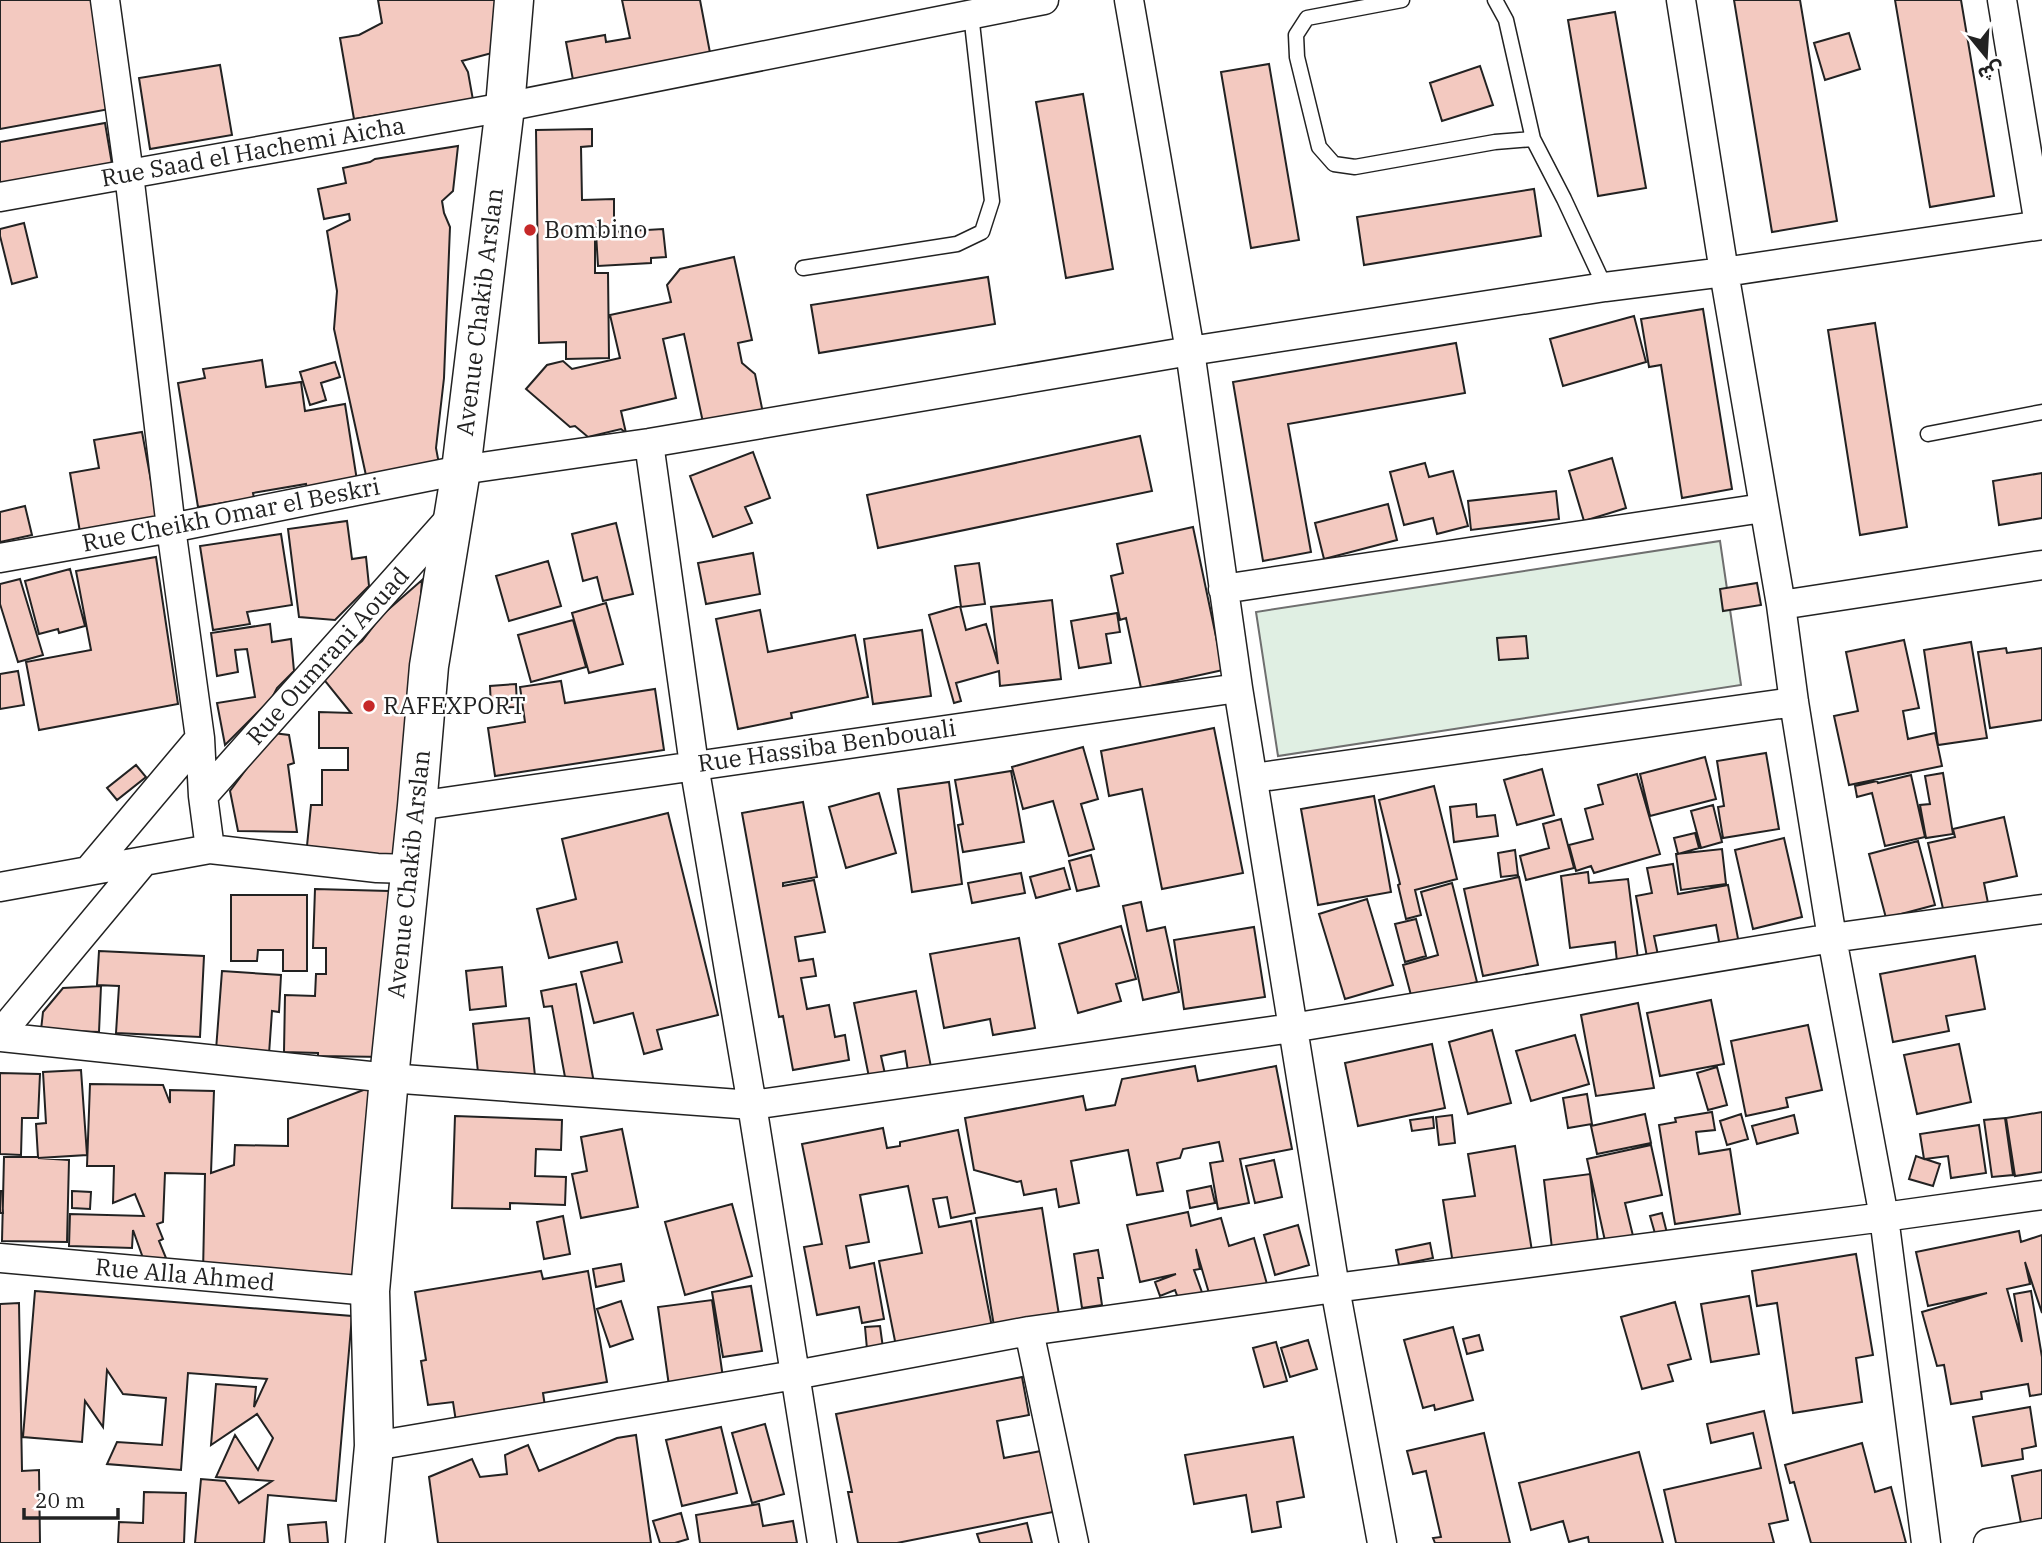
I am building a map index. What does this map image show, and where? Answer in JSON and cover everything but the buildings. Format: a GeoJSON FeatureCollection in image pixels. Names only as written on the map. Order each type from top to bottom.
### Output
{"type":"FeatureCollection","features":[{"type":"Feature","properties":{"kind":"main road","name":"Avenue Chakib Arslan"},"geometry":{"type":"LineString","coordinates":[[365,1543],[374,1446],[370,1291],[389,1078],[429,666],[461,470],[505,107],[514,0]]}},
{"type":"Feature","properties":{"kind":"street"},"geometry":{"type":"LineString","coordinates":[[106,0],[171,528],[200,738],[203,796],[210,849]]}},
{"type":"Feature","properties":{"kind":"street","name":"Rue Saad el Hachemi Aicha"},"geometry":{"type":"LineString","coordinates":[[0,197],[505,107],[1044,0]]}},
{"type":"Feature","properties":{"kind":"street"},"geometry":{"type":"LineString","coordinates":[[1129,0],[1190,351],[1223,589],[1292,1028],[1335,1288],[1382,1543]]}},
{"type":"Feature","properties":{"kind":"street"},"geometry":{"type":"LineString","coordinates":[[1681,0],[1781,605],[1832,938],[1884,1217],[1926,1543]]}},
{"type":"Feature","properties":{"kind":"street"},"geometry":{"type":"LineString","coordinates":[[2002,0],[2040,225]]}},
{"type":"Feature","properties":{"kind":"street","name":"Rue Cheikh Omar el Beskri"},"geometry":{"type":"LineString","coordinates":[[0,558],[171,528],[461,470],[649,443],[1190,351],[1605,287],[2040,225]]}},
{"type":"Feature","properties":{"kind":"street"},"geometry":{"type":"LineString","coordinates":[[649,443],[694,765],[822,1543]]}},
{"type":"Feature","properties":{"kind":"street"},"geometry":{"type":"LineString","coordinates":[[1223,589],[1763,508]]}},
{"type":"Feature","properties":{"kind":"street","name":"Rue Oumrani Aouad"},"geometry":{"type":"LineString","coordinates":[[203,796],[453,515]]}},
{"type":"Feature","properties":{"kind":"street"},"geometry":{"type":"LineString","coordinates":[[1781,605],[2042,565]]}},
{"type":"Feature","properties":{"kind":"street","name":"Rue Hassiba Benbouali"},"geometry":{"type":"LineString","coordinates":[[417,806],[1238,688]]}},
{"type":"Feature","properties":{"kind":"street"},"geometry":{"type":"LineString","coordinates":[[1254,778],[1794,702]]}},
{"type":"Feature","properties":{"kind":"street"},"geometry":{"type":"LineString","coordinates":[[88,871],[200,738]]}},
{"type":"Feature","properties":{"kind":"street"},"geometry":{"type":"LineString","coordinates":[[0,887],[210,849],[377,868],[410,869]]}},
{"type":"Feature","properties":{"kind":"street"},"geometry":{"type":"LineString","coordinates":[[0,1035],[143,862]]}},
{"type":"Feature","properties":{"kind":"street"},"geometry":{"type":"LineString","coordinates":[[0,1035],[389,1078],[751,1105],[1292,1028],[1832,938],[2042,909]]}},
{"type":"Feature","properties":{"kind":"street"},"geometry":{"type":"LineString","coordinates":[[374,1446],[795,1375],[1030,1331],[2042,1195]]}},
{"type":"Feature","properties":{"kind":"street","name":"Rue Alla Ahmed"},"geometry":{"type":"LineString","coordinates":[[0,1258],[370,1291]]}},
{"type":"Feature","properties":{"kind":"street"},"geometry":{"type":"LineString","coordinates":[[1030,1331],[1074,1543]]}},
{"type":"Feature","properties":{"kind":"street"},"geometry":{"type":"LineString","coordinates":[[1988,1543],[2042,1533]]}},
{"type":"Feature","properties":{"kind":"lane"},"geometry":{"type":"LineString","coordinates":[[1402,0],[1307,18],[1296,35],[1297,57],[1319,147],[1334,164],[1355,167],[1495,142],[1533,139]]}},
{"type":"Feature","properties":{"kind":"lane"},"geometry":{"type":"LineString","coordinates":[[1495,0],[1506,20],[1533,139],[1605,287]]}},
{"type":"Feature","properties":{"kind":"lane"},"geometry":{"type":"LineString","coordinates":[[803,268],[957,244],[982,232],[992,201],[971,14]]}},
{"type":"Feature","properties":{"kind":"lane"},"geometry":{"type":"LineString","coordinates":[[1928,434],[2042,412]]}},
{"type":"Feature","properties":{"kind":"green space"},"geometry":{"type":"Polygon","coordinates":[[[1720,541],[1741,685],[1278,756],[1256,612],[1720,541]]]}},
{"type":"Feature","properties":{"kind":"place","name":"Bombino"},"geometry":{"type":"Point","coordinates":[530,230]}},
{"type":"Feature","properties":{"kind":"place","name":"RAFEXPORT"},"geometry":{"type":"Point","coordinates":[369,706]}}]}
